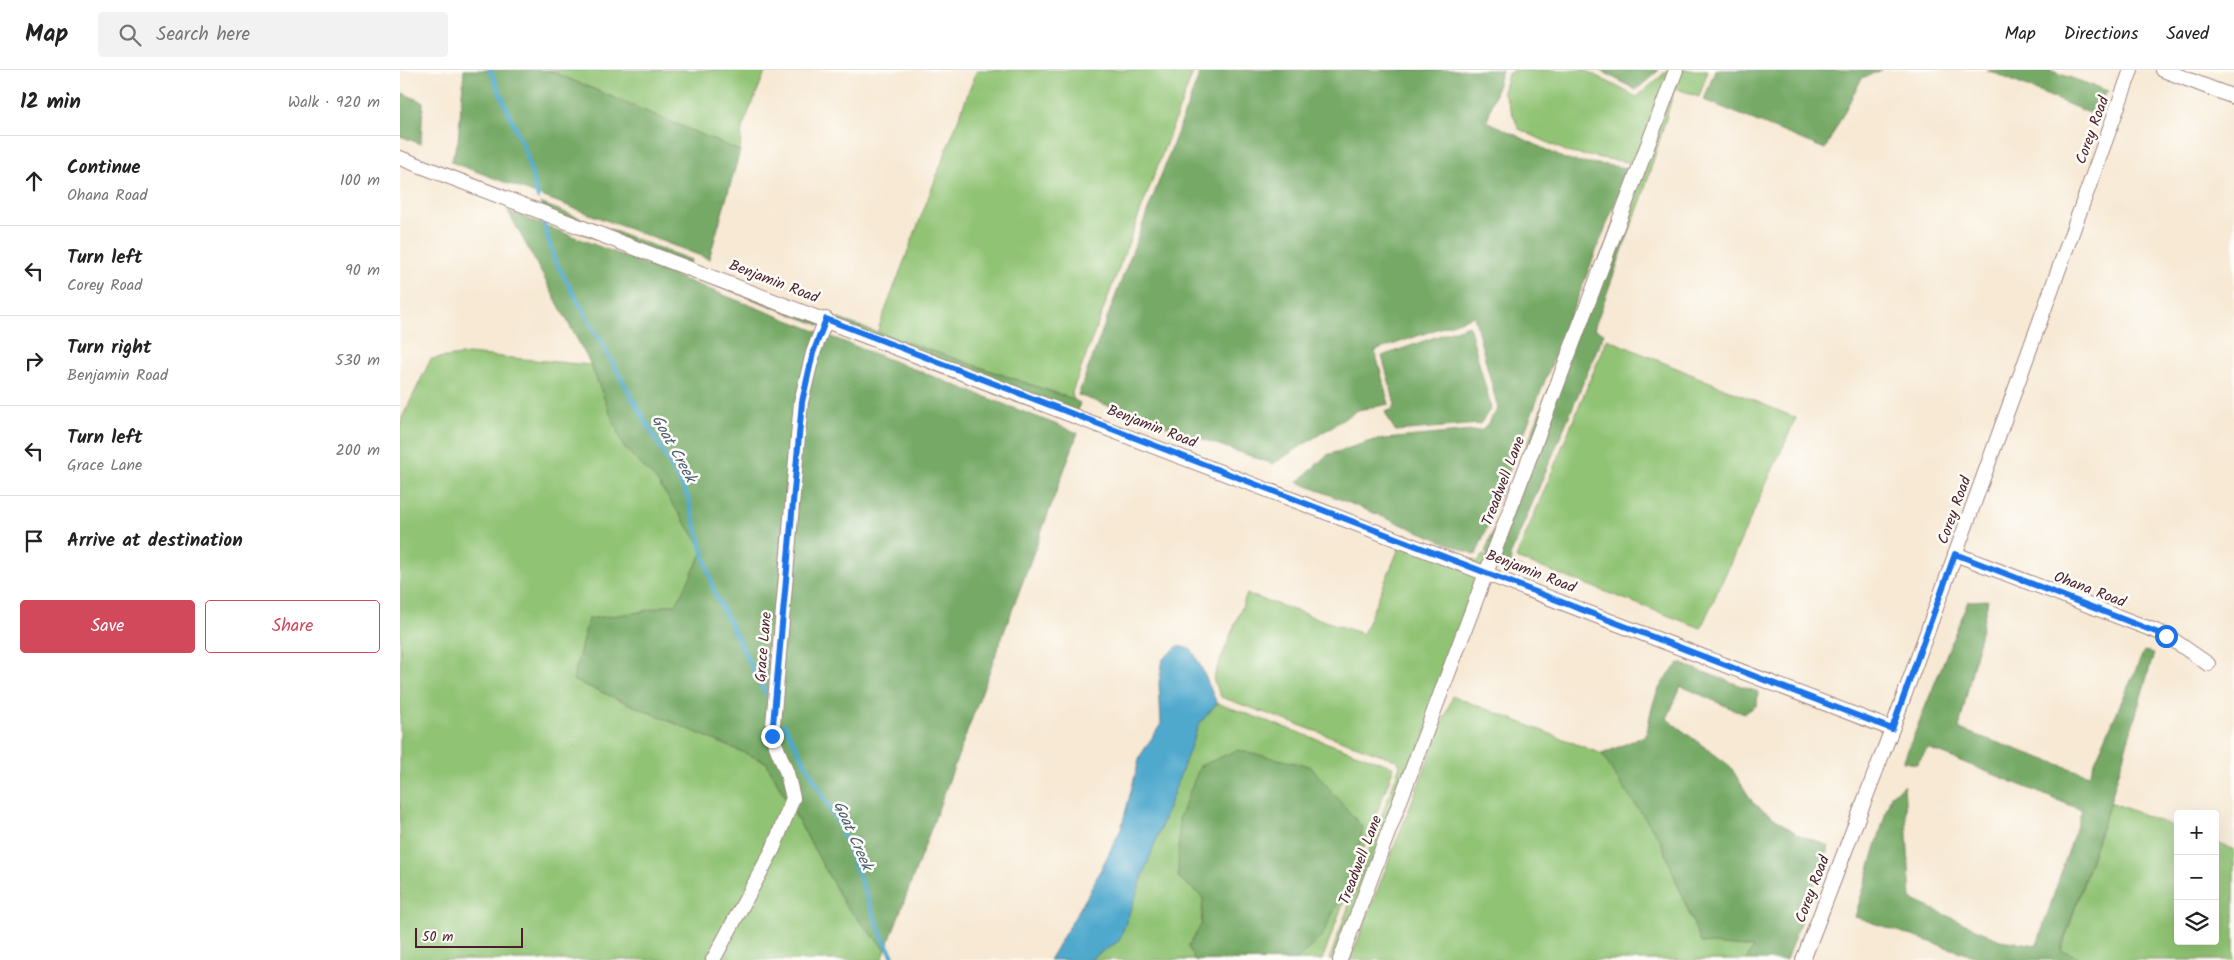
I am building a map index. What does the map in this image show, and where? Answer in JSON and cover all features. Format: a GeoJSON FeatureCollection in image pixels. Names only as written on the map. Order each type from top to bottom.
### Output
{"type":"FeatureCollection","features":[{"type":"Feature","properties":{"kind":"street","name":"Treadwell Lane"},"geometry":{"type":"LineString","coordinates":[[1340,960],[1676,70]]}},
{"type":"Feature","properties":{"kind":"street","name":"Corey Road"},"geometry":{"type":"LineString","coordinates":[[1803,960],[1892,729],[2131,70]]}},
{"type":"Feature","properties":{"kind":"street"},"geometry":{"type":"LineString","coordinates":[[2163,70],[2234,97]]}},
{"type":"Feature","properties":{"kind":"street","name":"Benjamin Road"},"geometry":{"type":"LineString","coordinates":[[400,158],[1487,571],[1892,729]]}},
{"type":"Feature","properties":{"kind":"street","name":"Grace Lane"},"geometry":{"type":"LineString","coordinates":[[712,960],[774,849],[794,798],[772,736],[802,402],[813,353],[826,319]]}},
{"type":"Feature","properties":{"kind":"street","name":"Ohana Road"},"geometry":{"type":"LineString","coordinates":[[1955,554],[2166,636],[2208,664]]}},
{"type":"Feature","properties":{"kind":"green space"},"geometry":{"type":"Polygon","coordinates":[[[464,70],[548,70],[740,151],[709,259],[451,162],[458,141],[464,70]]]}},
{"type":"Feature","properties":{"kind":"green space"},"geometry":{"type":"Polygon","coordinates":[[[548,70],[766,70],[742,128],[740,151],[548,70]]]}},
{"type":"Feature","properties":{"kind":"green space"},"geometry":{"type":"Polygon","coordinates":[[[977,70],[1194,70],[1072,392],[1073,399],[877,332],[977,70]]]}},
{"type":"Feature","properties":{"kind":"green space"},"geometry":{"type":"Polygon","coordinates":[[[1201,70],[1502,70],[1487,121],[1567,160],[1629,168],[1476,555],[1298,482],[1327,455],[1374,440],[1483,430],[1498,409],[1474,316],[1375,351],[1389,404],[1358,410],[1273,464],[1078,395],[1201,70]]]}},
{"type":"Feature","properties":{"kind":"green space"},"geometry":{"type":"Polygon","coordinates":[[[1514,70],[1585,70],[1637,97],[1668,70],[1708,70],[1699,97],[1675,88],[1642,198],[1628,235],[1613,226],[1635,166],[1633,163],[1570,153],[1519,129],[1503,91],[1508,74],[1514,70]]]}},
{"type":"Feature","properties":{"kind":"green space"},"geometry":{"type":"Polygon","coordinates":[[[1600,70],[1659,70],[1636,90],[1600,70]]]}},
{"type":"Feature","properties":{"kind":"green space"},"geometry":{"type":"Polygon","coordinates":[[[1715,70],[1882,70],[1862,78],[1825,149],[1704,100],[1715,70]]]}},
{"type":"Feature","properties":{"kind":"green space"},"geometry":{"type":"Polygon","coordinates":[[[1987,70],[2049,70],[2108,91],[2089,113],[1987,70]]]}},
{"type":"Feature","properties":{"kind":"green space"},"geometry":{"type":"Polygon","coordinates":[[[400,92],[423,102],[421,144],[400,136],[400,92]]]}},
{"type":"Feature","properties":{"kind":"green space"},"geometry":{"type":"Polygon","coordinates":[[[540,203],[691,260],[689,268],[1073,399],[1080,403],[1073,423],[548,220],[540,203]]]}},
{"type":"Feature","properties":{"kind":"green space"},"geometry":{"type":"Polygon","coordinates":[[[508,211],[1078,433],[886,950],[845,905],[766,762],[573,680],[588,619],[640,612],[677,603],[704,550],[656,480],[623,446],[591,365],[508,211]]]}},
{"type":"Feature","properties":{"kind":"green space"},"geometry":{"type":"Polygon","coordinates":[[[1613,226],[1628,235],[1594,329],[1604,333],[1510,556],[1512,564],[1524,569],[1490,558],[1485,552],[1613,226]]]}},
{"type":"Feature","properties":{"kind":"green space"},"geometry":{"type":"Polygon","coordinates":[[[1469,325],[1491,408],[1480,424],[1395,431],[1385,412],[1393,409],[1395,404],[1382,356],[1469,325]]]}},
{"type":"Feature","properties":{"kind":"green space"},"geometry":{"type":"Polygon","coordinates":[[[1607,339],[1796,418],[1701,628],[1516,558],[1607,339]]]}},
{"type":"Feature","properties":{"kind":"green space"},"geometry":{"type":"Polygon","coordinates":[[[468,354],[591,365],[623,446],[656,480],[704,550],[677,603],[640,612],[573,680],[766,762],[845,905],[886,950],[882,960],[400,960],[400,422],[431,359],[468,354]]]}},
{"type":"Feature","properties":{"kind":"green space"},"geometry":{"type":"Polygon","coordinates":[[[1405,534],[1478,562],[1483,555],[1490,558],[1342,960],[1329,960],[1400,765],[1396,760],[1221,697],[1213,679],[1247,594],[1363,634],[1405,534]]]}},
{"type":"Feature","properties":{"kind":"green space"},"geometry":{"type":"Polygon","coordinates":[[[1988,600],[1959,729],[2089,775],[2144,651],[2154,653],[2110,802],[2061,950],[2086,960],[1985,960],[1855,917],[1891,795],[1904,785],[1911,899],[2000,940],[2037,945],[2082,810],[1928,748],[1917,764],[1903,762],[1968,601],[1988,600]]]}},
{"type":"Feature","properties":{"kind":"green space"},"geometry":{"type":"Polygon","coordinates":[[[1679,663],[1758,692],[1757,705],[1744,714],[1681,686],[1667,719],[1730,766],[1753,803],[1797,834],[1829,846],[1786,960],[1746,960],[1753,948],[1701,943],[1660,839],[1621,785],[1602,754],[1646,735],[1659,688],[1679,663]]]}},
{"type":"Feature","properties":{"kind":"green space"},"geometry":{"type":"Polygon","coordinates":[[[1453,696],[1602,754],[1621,785],[1660,839],[1691,918],[1754,948],[1746,960],[1350,960],[1453,696]]]}},
{"type":"Feature","properties":{"kind":"green space"},"geometry":{"type":"Polygon","coordinates":[[[1217,703],[1394,767],[1322,960],[1089,960],[1199,724],[1217,703]]]}},
{"type":"Feature","properties":{"kind":"green space"},"geometry":{"type":"Polygon","coordinates":[[[1237,750],[1310,766],[1363,828],[1355,868],[1322,936],[1297,960],[1195,960],[1188,947],[1201,925],[1203,898],[1178,877],[1179,818],[1200,766],[1237,750]]]}},
{"type":"Feature","properties":{"kind":"green space"},"geometry":{"type":"Polygon","coordinates":[[[2110,802],[2174,826],[2174,945],[2219,945],[2219,844],[2234,850],[2234,960],[2086,960],[2061,951],[2110,802]]]}},
{"type":"Feature","properties":{"kind":"water"},"geometry":{"type":"Polygon","coordinates":[[[1178,646],[1191,649],[1202,668],[1217,703],[1199,724],[1119,941],[1089,960],[1049,960],[1088,895],[1121,829],[1140,756],[1161,724],[1159,683],[1163,659],[1178,646]]]}},
{"type":"Feature","properties":{"kind":"waterway","name":"Goat Creek"},"geometry":{"type":"LineString","coordinates":[[490,70],[525,150],[538,198]]}},
{"type":"Feature","properties":{"kind":"waterway","name":"Goat Creek"},"geometry":{"type":"LineString","coordinates":[[544,224],[554,259],[687,495],[715,594],[765,693]]}},
{"type":"Feature","properties":{"kind":"waterway","name":"Goat Creek"},"geometry":{"type":"LineString","coordinates":[[784,724],[839,825],[883,938],[895,960]]}},
{"type":"Feature","properties":{"kind":"route"},"geometry":{"type":"LineString","coordinates":[[772,736],[802,402],[813,353],[826,319],[1487,571],[1892,729],[1955,554],[2166,636]]}}]}
